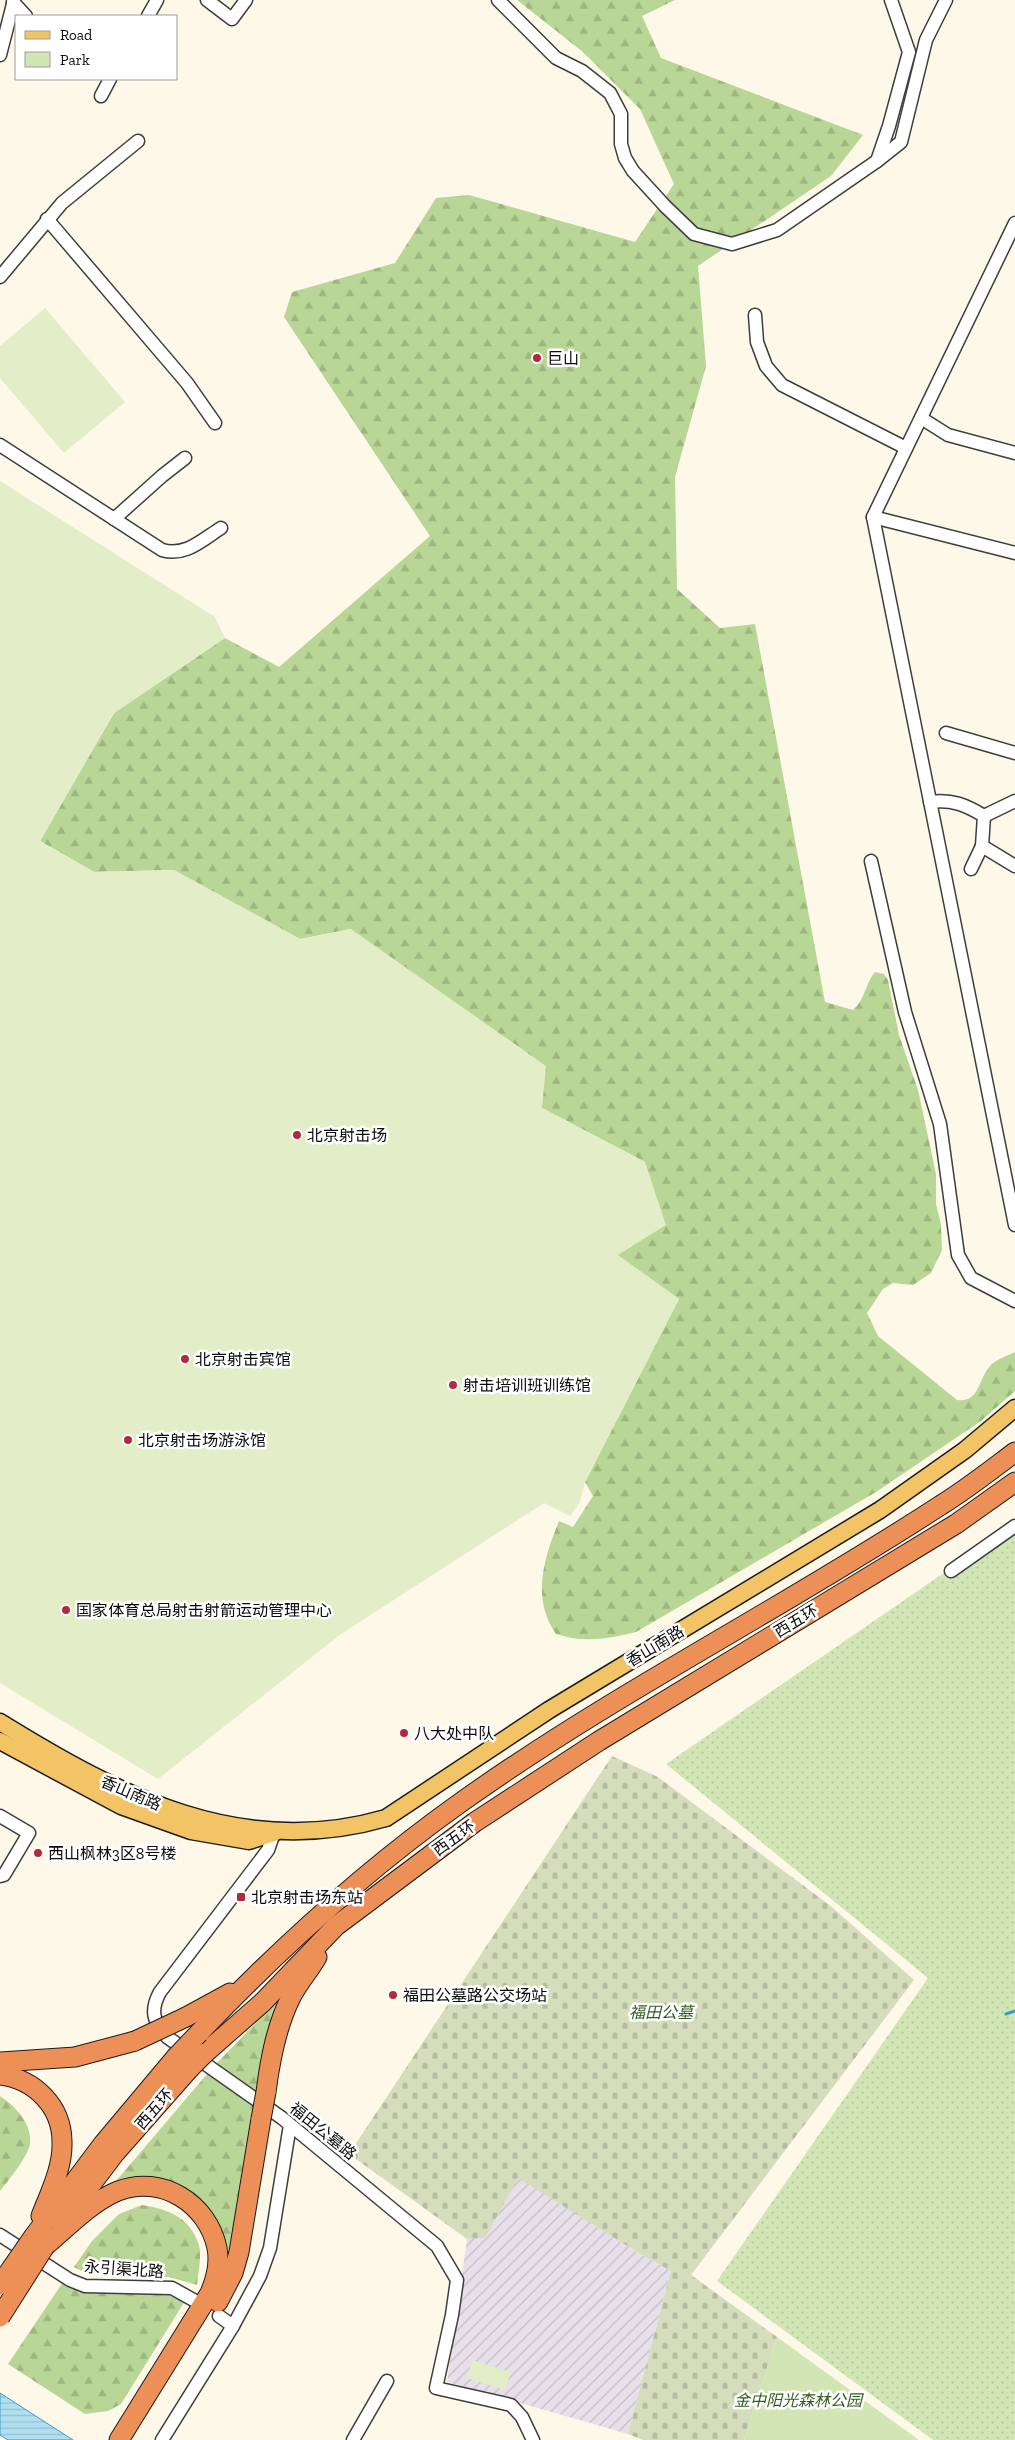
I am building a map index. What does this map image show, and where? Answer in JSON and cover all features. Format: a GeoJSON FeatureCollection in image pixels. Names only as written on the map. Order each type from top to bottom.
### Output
{"type":"FeatureCollection","features":[{"type":"Feature","properties":{"kind":"highway","name":"西五环"},"geometry":{"type":"LineString","coordinates":[[0,2317],[39,2241],[103,2144],[183,2062],[199,2033],[246,1984],[335,1901],[460,1803],[577,1727],[942,1505],[1015,1452]]}},
{"type":"Feature","properties":{"kind":"highway","name":"西五环"},"geometry":{"type":"LineString","coordinates":[[183,2062],[205,2052],[262,2002],[336,1926],[475,1822],[599,1741],[956,1524],[1015,1482]]}},
{"type":"Feature","properties":{"kind":"highway"},"geometry":{"type":"LineString","coordinates":[[131,2440],[216,2306],[232,2273],[239,2252],[270,2059],[283,2016],[292,1996],[336,1926]]}},
{"type":"Feature","properties":{"kind":"highway"},"geometry":{"type":"LineString","coordinates":[[0,2062],[75,2057],[134,2041],[186,2017],[246,1984]]}},
{"type":"Feature","properties":{"kind":"highway"},"geometry":{"type":"LineString","coordinates":[[0,2075],[14,2077],[31,2085],[45,2097],[55,2113],[60,2129],[62,2142],[58,2169],[39,2241]]}},
{"type":"Feature","properties":{"kind":"highway"},"geometry":{"type":"LineString","coordinates":[[39,2241],[118,2192],[133,2187],[150,2186],[170,2190],[185,2198],[206,2221],[214,2236],[218,2249],[218,2264],[216,2278],[210,2293],[119,2440]]}},
{"type":"Feature","properties":{"kind":"highway","name":"西五环"},"geometry":{"type":"LineString","coordinates":[[0,2285],[39,2241]]}},
{"type":"Feature","properties":{"kind":"main road","name":"香山南路"},"geometry":{"type":"LineString","coordinates":[[0,1722],[70,1765],[150,1802],[194,1817],[274,1833],[330,1830],[359,1826],[386,1818],[581,1690],[880,1510],[964,1450],[1015,1408]]}},
{"type":"Feature","properties":{"kind":"main road","name":"香山南路"},"geometry":{"type":"LineString","coordinates":[[0,1740],[121,1806],[191,1831],[249,1841],[274,1833]]}},
{"type":"Feature","properties":{"kind":"street"},"geometry":{"type":"LineString","coordinates":[[149,15],[157,0]]}},
{"type":"Feature","properties":{"kind":"street"},"geometry":{"type":"LineString","coordinates":[[208,0],[232,19],[246,0]]}},
{"type":"Feature","properties":{"kind":"street"},"geometry":{"type":"LineString","coordinates":[[498,0],[556,58],[582,71],[610,93],[621,114],[621,144],[629,164],[642,181],[694,234],[732,244],[777,230],[877,161],[901,142],[926,40],[946,0]]}},
{"type":"Feature","properties":{"kind":"street"},"geometry":{"type":"LineString","coordinates":[[877,161],[889,126],[909,52],[891,0]]}},
{"type":"Feature","properties":{"kind":"street"},"geometry":{"type":"LineString","coordinates":[[14,1],[25,15]]}},
{"type":"Feature","properties":{"kind":"street"},"geometry":{"type":"LineString","coordinates":[[0,55],[14,1]]}},
{"type":"Feature","properties":{"kind":"street"},"geometry":{"type":"LineString","coordinates":[[101,96],[109,80]]}},
{"type":"Feature","properties":{"kind":"street"},"geometry":{"type":"LineString","coordinates":[[0,277],[62,203],[138,141]]}},
{"type":"Feature","properties":{"kind":"street"},"geometry":{"type":"LineString","coordinates":[[47,219],[187,383],[215,422]]}},
{"type":"Feature","properties":{"kind":"street"},"geometry":{"type":"LineString","coordinates":[[1015,223],[873,517],[1015,1225]]}},
{"type":"Feature","properties":{"kind":"street"},"geometry":{"type":"LineString","coordinates":[[755,316],[757,342],[766,366],[782,385],[906,448]]}},
{"type":"Feature","properties":{"kind":"street"},"geometry":{"type":"LineString","coordinates":[[921,418],[948,435],[1015,453]]}},
{"type":"Feature","properties":{"kind":"street"},"geometry":{"type":"LineString","coordinates":[[0,445],[162,550],[172,553],[185,551],[221,528]]}},
{"type":"Feature","properties":{"kind":"street"},"geometry":{"type":"LineString","coordinates":[[114,519],[162,476],[186,458]]}},
{"type":"Feature","properties":{"kind":"street"},"geometry":{"type":"LineString","coordinates":[[873,517],[1015,553]]}},
{"type":"Feature","properties":{"kind":"street"},"geometry":{"type":"LineString","coordinates":[[946,732],[1015,753]]}},
{"type":"Feature","properties":{"kind":"street"},"geometry":{"type":"LineString","coordinates":[[930,802],[943,800],[965,804],[984,816]]}},
{"type":"Feature","properties":{"kind":"street"},"geometry":{"type":"LineString","coordinates":[[984,816],[1015,801]]}},
{"type":"Feature","properties":{"kind":"street"},"geometry":{"type":"LineString","coordinates":[[971,869],[982,846],[984,816]]}},
{"type":"Feature","properties":{"kind":"street"},"geometry":{"type":"LineString","coordinates":[[982,846],[1015,866]]}},
{"type":"Feature","properties":{"kind":"street"},"geometry":{"type":"LineString","coordinates":[[871,861],[905,1012],[940,1124],[958,1255],[971,1278],[1015,1301]]}},
{"type":"Feature","properties":{"kind":"street"},"geometry":{"type":"LineString","coordinates":[[951,1571],[1015,1526]]}},
{"type":"Feature","properties":{"kind":"street"},"geometry":{"type":"LineString","coordinates":[[0,1816],[29,1833],[4,1876],[0,1876]]}},
{"type":"Feature","properties":{"kind":"street","name":"福田公墓路"},"geometry":{"type":"LineString","coordinates":[[274,1833],[268,1850],[160,1992],[154,2003],[153,2018],[157,2027],[167,2037],[290,2125],[437,2246],[448,2262],[456,2280],[452,2315],[436,2388],[511,2405],[522,2417],[533,2440]]}},
{"type":"Feature","properties":{"kind":"street"},"geometry":{"type":"LineString","coordinates":[[162,2440],[233,2326],[260,2276],[270,2248],[290,2125]]}},
{"type":"Feature","properties":{"kind":"street","name":"永引渠北路"},"geometry":{"type":"LineString","coordinates":[[0,2235],[70,2280],[86,2286],[172,2288],[197,2302]]}},
{"type":"Feature","properties":{"kind":"street"},"geometry":{"type":"LineString","coordinates":[[219,2316],[233,2326]]}},
{"type":"Feature","properties":{"kind":"street"},"geometry":{"type":"LineString","coordinates":[[353,2440],[387,2381]]}},
{"type":"Feature","properties":{"kind":"shaded area"},"geometry":{"type":"Polygon","coordinates":[[[518,2177],[637,2252],[671,2271],[628,2434],[447,2382],[467,2239],[485,2238],[518,2177]]]}},
{"type":"Feature","properties":{"kind":"green space"},"geometry":{"type":"Polygon","coordinates":[[[517,0],[675,0],[642,16],[661,58],[863,135],[831,176],[698,266],[706,366],[675,477],[677,589],[720,628],[755,624],[825,1002],[853,1010],[860,1002],[875,972],[884,974],[888,980],[899,1035],[918,1090],[936,1174],[936,1204],[941,1225],[942,1250],[931,1273],[913,1285],[893,1283],[883,1289],[867,1313],[878,1336],[957,1400],[970,1398],[978,1389],[990,1366],[1015,1352],[1015,1391],[981,1421],[876,1492],[636,1632],[596,1639],[566,1637],[556,1634],[548,1620],[544,1606],[542,1578],[549,1549],[559,1521],[573,1527],[593,1496],[585,1482],[679,1299],[617,1255],[645,1162],[542,1108],[351,929],[300,939],[174,870],[94,872],[40,841],[114,713],[225,638],[279,667],[430,536],[284,317],[292,292],[395,263],[436,198],[469,195],[635,242],[674,184],[640,109],[583,52],[517,0]]]}},
{"type":"Feature","properties":{"kind":"green space"},"geometry":{"type":"Polygon","coordinates":[[[45,308],[125,402],[64,453],[0,378],[0,346],[45,308]]]}},
{"type":"Feature","properties":{"kind":"green space","name":"北京射击场"},"geometry":{"type":"Polygon","coordinates":[[[0,481],[215,617],[225,638],[114,713],[40,841],[94,872],[174,870],[300,939],[351,929],[546,1066],[542,1108],[645,1162],[666,1225],[618,1255],[679,1299],[585,1482],[580,1502],[570,1516],[544,1503],[341,1634],[158,1779],[0,1683],[0,481]]]}},
{"type":"Feature","properties":{"kind":"green space"},"geometry":{"type":"Polygon","coordinates":[[[1015,1524],[1015,2440],[933,2440],[717,2281],[928,1978],[666,1764],[1015,1524]]]}},
{"type":"Feature","properties":{"kind":"green space","name":"福田公墓"},"geometry":{"type":"Polygon","coordinates":[[[612,1756],[658,1777],[832,1907],[914,1980],[691,2275],[777,2337],[744,2440],[643,2440],[628,2434],[671,2271],[518,2178],[485,2238],[467,2239],[349,2154],[612,1756]]]}},
{"type":"Feature","properties":{"kind":"green space"},"geometry":{"type":"Polygon","coordinates":[[[285,1993],[260,2094],[215,2065],[285,1993]]]}},
{"type":"Feature","properties":{"kind":"green space"},"geometry":{"type":"Polygon","coordinates":[[[208,2073],[257,2109],[232,2250],[225,2249],[211,2211],[201,2201],[143,2179],[116,2181],[208,2073]]]}},
{"type":"Feature","properties":{"kind":"green space"},"geometry":{"type":"Polygon","coordinates":[[[0,2096],[17,2110],[25,2122],[30,2136],[30,2144],[22,2162],[0,2191],[0,2096]]]}},
{"type":"Feature","properties":{"kind":"green space"},"geometry":{"type":"Polygon","coordinates":[[[142,2205],[161,2209],[177,2216],[184,2221],[195,2235],[200,2249],[197,2285],[169,2277],[86,2273],[74,2267],[92,2241],[119,2214],[142,2205]]]}},
{"type":"Feature","properties":{"kind":"green space"},"geometry":{"type":"Polygon","coordinates":[[[63,2282],[170,2293],[185,2301],[121,2404],[108,2411],[85,2414],[8,2364],[63,2282]]]}},
{"type":"Feature","properties":{"kind":"green space","name":"金中阳光森林公园"},"geometry":{"type":"Polygon","coordinates":[[[777,2337],[919,2440],[744,2440],[777,2337]]]}},
{"type":"Feature","properties":{"kind":"green space"},"geometry":{"type":"Polygon","coordinates":[[[472,2360],[511,2372],[505,2390],[467,2378],[472,2360]]]}},
{"type":"Feature","properties":{"kind":"water"},"geometry":{"type":"Polygon","coordinates":[[[0,2393],[73,2440],[8,2440],[0,2435],[0,2393]]]}},
{"type":"Feature","properties":{"kind":"waterway"},"geometry":{"type":"LineString","coordinates":[[1006,2014],[1015,2011]]}},
{"type":"Feature","properties":{"kind":"place","name":"巨山"},"geometry":{"type":"Point","coordinates":[537,358]}},
{"type":"Feature","properties":{"kind":"place","name":"北京射击场"},"geometry":{"type":"Point","coordinates":[297,1135]}},
{"type":"Feature","properties":{"kind":"place","name":"北京射击宾馆"},"geometry":{"type":"Point","coordinates":[185,1359]}},
{"type":"Feature","properties":{"kind":"place","name":"射击培训班训练馆"},"geometry":{"type":"Point","coordinates":[453,1385]}},
{"type":"Feature","properties":{"kind":"place","name":"北京射击场游泳馆"},"geometry":{"type":"Point","coordinates":[128,1440]}},
{"type":"Feature","properties":{"kind":"place","name":"国家体育总局射击射箭运动管理中心"},"geometry":{"type":"Point","coordinates":[66,1610]}},
{"type":"Feature","properties":{"kind":"place","name":"八大处中队"},"geometry":{"type":"Point","coordinates":[404,1733]}},
{"type":"Feature","properties":{"kind":"place","name":"西山枫林3区8号楼"},"geometry":{"type":"Point","coordinates":[38,1853]}},
{"type":"Feature","properties":{"kind":"place","name":"北京射击场东站"},"geometry":{"type":"Point","coordinates":[241,1897]}},
{"type":"Feature","properties":{"kind":"place","name":"福田公墓路公交场站"},"geometry":{"type":"Point","coordinates":[393,1995]}}]}
